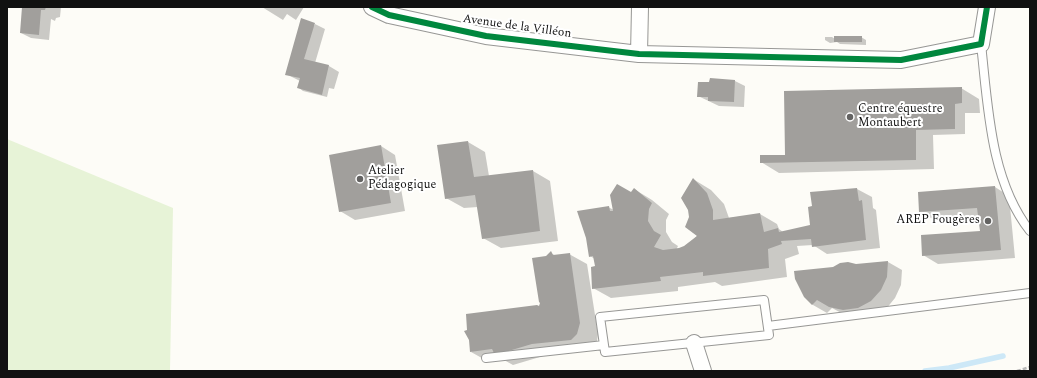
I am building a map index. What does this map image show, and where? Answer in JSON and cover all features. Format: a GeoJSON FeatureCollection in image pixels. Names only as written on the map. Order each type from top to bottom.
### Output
{"type":"FeatureCollection","features":[{"type":"Feature","properties":{"kind":"street","name":"Avenue de la Villéon"},"geometry":{"type":"LineString","coordinates":[[372,7],[389,15],[486,36],[639,54],[901,60],[981,44]]}},
{"type":"Feature","properties":{"kind":"street"},"geometry":{"type":"LineString","coordinates":[[639,54],[640,7]]}},
{"type":"Feature","properties":{"kind":"street"},"geometry":{"type":"LineString","coordinates":[[981,44],[987,7]]}},
{"type":"Feature","properties":{"kind":"street"},"geometry":{"type":"LineString","coordinates":[[694,343],[704,371]]}},
{"type":"Feature","properties":{"kind":"lane"},"geometry":{"type":"LineString","coordinates":[[981,44],[993,142],[1007,190],[1023,222],[1030,231]]}},
{"type":"Feature","properties":{"kind":"lane"},"geometry":{"type":"LineString","coordinates":[[768,326],[1030,293]]}},
{"type":"Feature","properties":{"kind":"lane"},"geometry":{"type":"LineString","coordinates":[[764,300],[768,335],[694,343],[605,352],[600,317],[764,300]]}},
{"type":"Feature","properties":{"kind":"lane"},"geometry":{"type":"LineString","coordinates":[[486,358],[604,345]]}},
{"type":"Feature","properties":{"kind":"path"},"geometry":{"type":"LineString","coordinates":[[1017,371],[1030,367]]}},
{"type":"Feature","properties":{"kind":"green space"},"geometry":{"type":"Polygon","coordinates":[[[7,139],[173,208],[170,371],[7,371],[7,139]]]}},
{"type":"Feature","properties":{"kind":"building"},"geometry":{"type":"Polygon","coordinates":[[[22,7],[46,7],[45,10],[41,10],[39,35],[20,33],[22,7]]]}},
{"type":"Feature","properties":{"kind":"building"},"geometry":{"type":"Polygon","coordinates":[[[301,18],[315,23],[304,59],[329,65],[322,95],[297,88],[300,78],[285,75],[301,18]]]}},
{"type":"Feature","properties":{"kind":"building"},"geometry":{"type":"Polygon","coordinates":[[[834,36],[862,36],[862,42],[834,42],[834,36]]]}},
{"type":"Feature","properties":{"kind":"building"},"geometry":{"type":"Polygon","coordinates":[[[710,78],[735,80],[734,102],[708,101],[708,97],[697,97],[698,82],[709,82],[710,78]]]}},
{"type":"Feature","properties":{"kind":"building","name":"Centre équestre Montaubert"},"geometry":{"type":"Polygon","coordinates":[[[962,87],[962,103],[955,104],[955,129],[916,130],[916,160],[760,163],[760,155],[785,155],[784,91],[962,87]]]}},
{"type":"Feature","properties":{"kind":"building"},"geometry":{"type":"Polygon","coordinates":[[[468,141],[474,177],[533,170],[540,231],[482,239],[475,195],[445,199],[437,145],[468,141]]]}},
{"type":"Feature","properties":{"kind":"building","name":"Atelier Pédagogique"},"geometry":{"type":"Polygon","coordinates":[[[381,145],[391,203],[339,212],[329,155],[381,145]]]}},
{"type":"Feature","properties":{"kind":"building"},"geometry":{"type":"Polygon","coordinates":[[[693,178],[707,193],[713,210],[713,220],[760,213],[764,232],[778,228],[779,232],[810,225],[808,207],[812,206],[810,192],[857,188],[859,201],[862,200],[866,240],[812,247],[811,239],[781,241],[782,244],[768,249],[769,268],[703,276],[703,272],[660,277],[661,281],[592,289],[591,267],[595,266],[593,256],[589,257],[586,238],[577,211],[609,206],[610,211],[613,211],[610,195],[617,184],[631,192],[634,188],[652,203],[649,209],[648,221],[654,231],[661,235],[654,247],[663,250],[679,248],[697,236],[685,227],[689,217],[688,210],[681,198],[693,178]]]}},
{"type":"Feature","properties":{"kind":"building","name":"AREP Fougères"},"geometry":{"type":"Polygon","coordinates":[[[995,186],[1001,250],[922,256],[921,235],[980,231],[977,208],[919,212],[918,192],[995,186]]]}},
{"type":"Feature","properties":{"kind":"building"},"geometry":{"type":"Polygon","coordinates":[[[551,251],[553,255],[570,253],[580,323],[577,334],[571,340],[532,344],[495,355],[492,349],[470,352],[469,340],[464,331],[467,330],[466,314],[537,305],[539,306],[540,303],[532,258],[546,256],[551,251]]]}},
{"type":"Feature","properties":{"kind":"building"},"geometry":{"type":"Polygon","coordinates":[[[888,261],[887,277],[881,290],[871,301],[858,308],[843,310],[829,307],[817,300],[812,305],[804,297],[795,279],[794,271],[833,267],[840,263],[848,262],[856,264],[888,261]]]}},
{"type":"Feature","properties":{"kind":"waterway"},"geometry":{"type":"LineString","coordinates":[[925,371],[949,368],[1003,356]]}},
{"type":"Feature","properties":{"kind":"cycle path"},"geometry":{"type":"LineString","coordinates":[[372,7],[389,15],[486,36],[639,54],[901,60],[981,44],[987,7]]}},
{"type":"Feature","properties":{"kind":"place","name":"Centre équestre Montaubert"},"geometry":{"type":"Point","coordinates":[850,117]}},
{"type":"Feature","properties":{"kind":"place","name":"Atelier Pédagogique"},"geometry":{"type":"Point","coordinates":[360,179]}},
{"type":"Feature","properties":{"kind":"place","name":"AREP Fougères"},"geometry":{"type":"Point","coordinates":[988,221]}}]}
